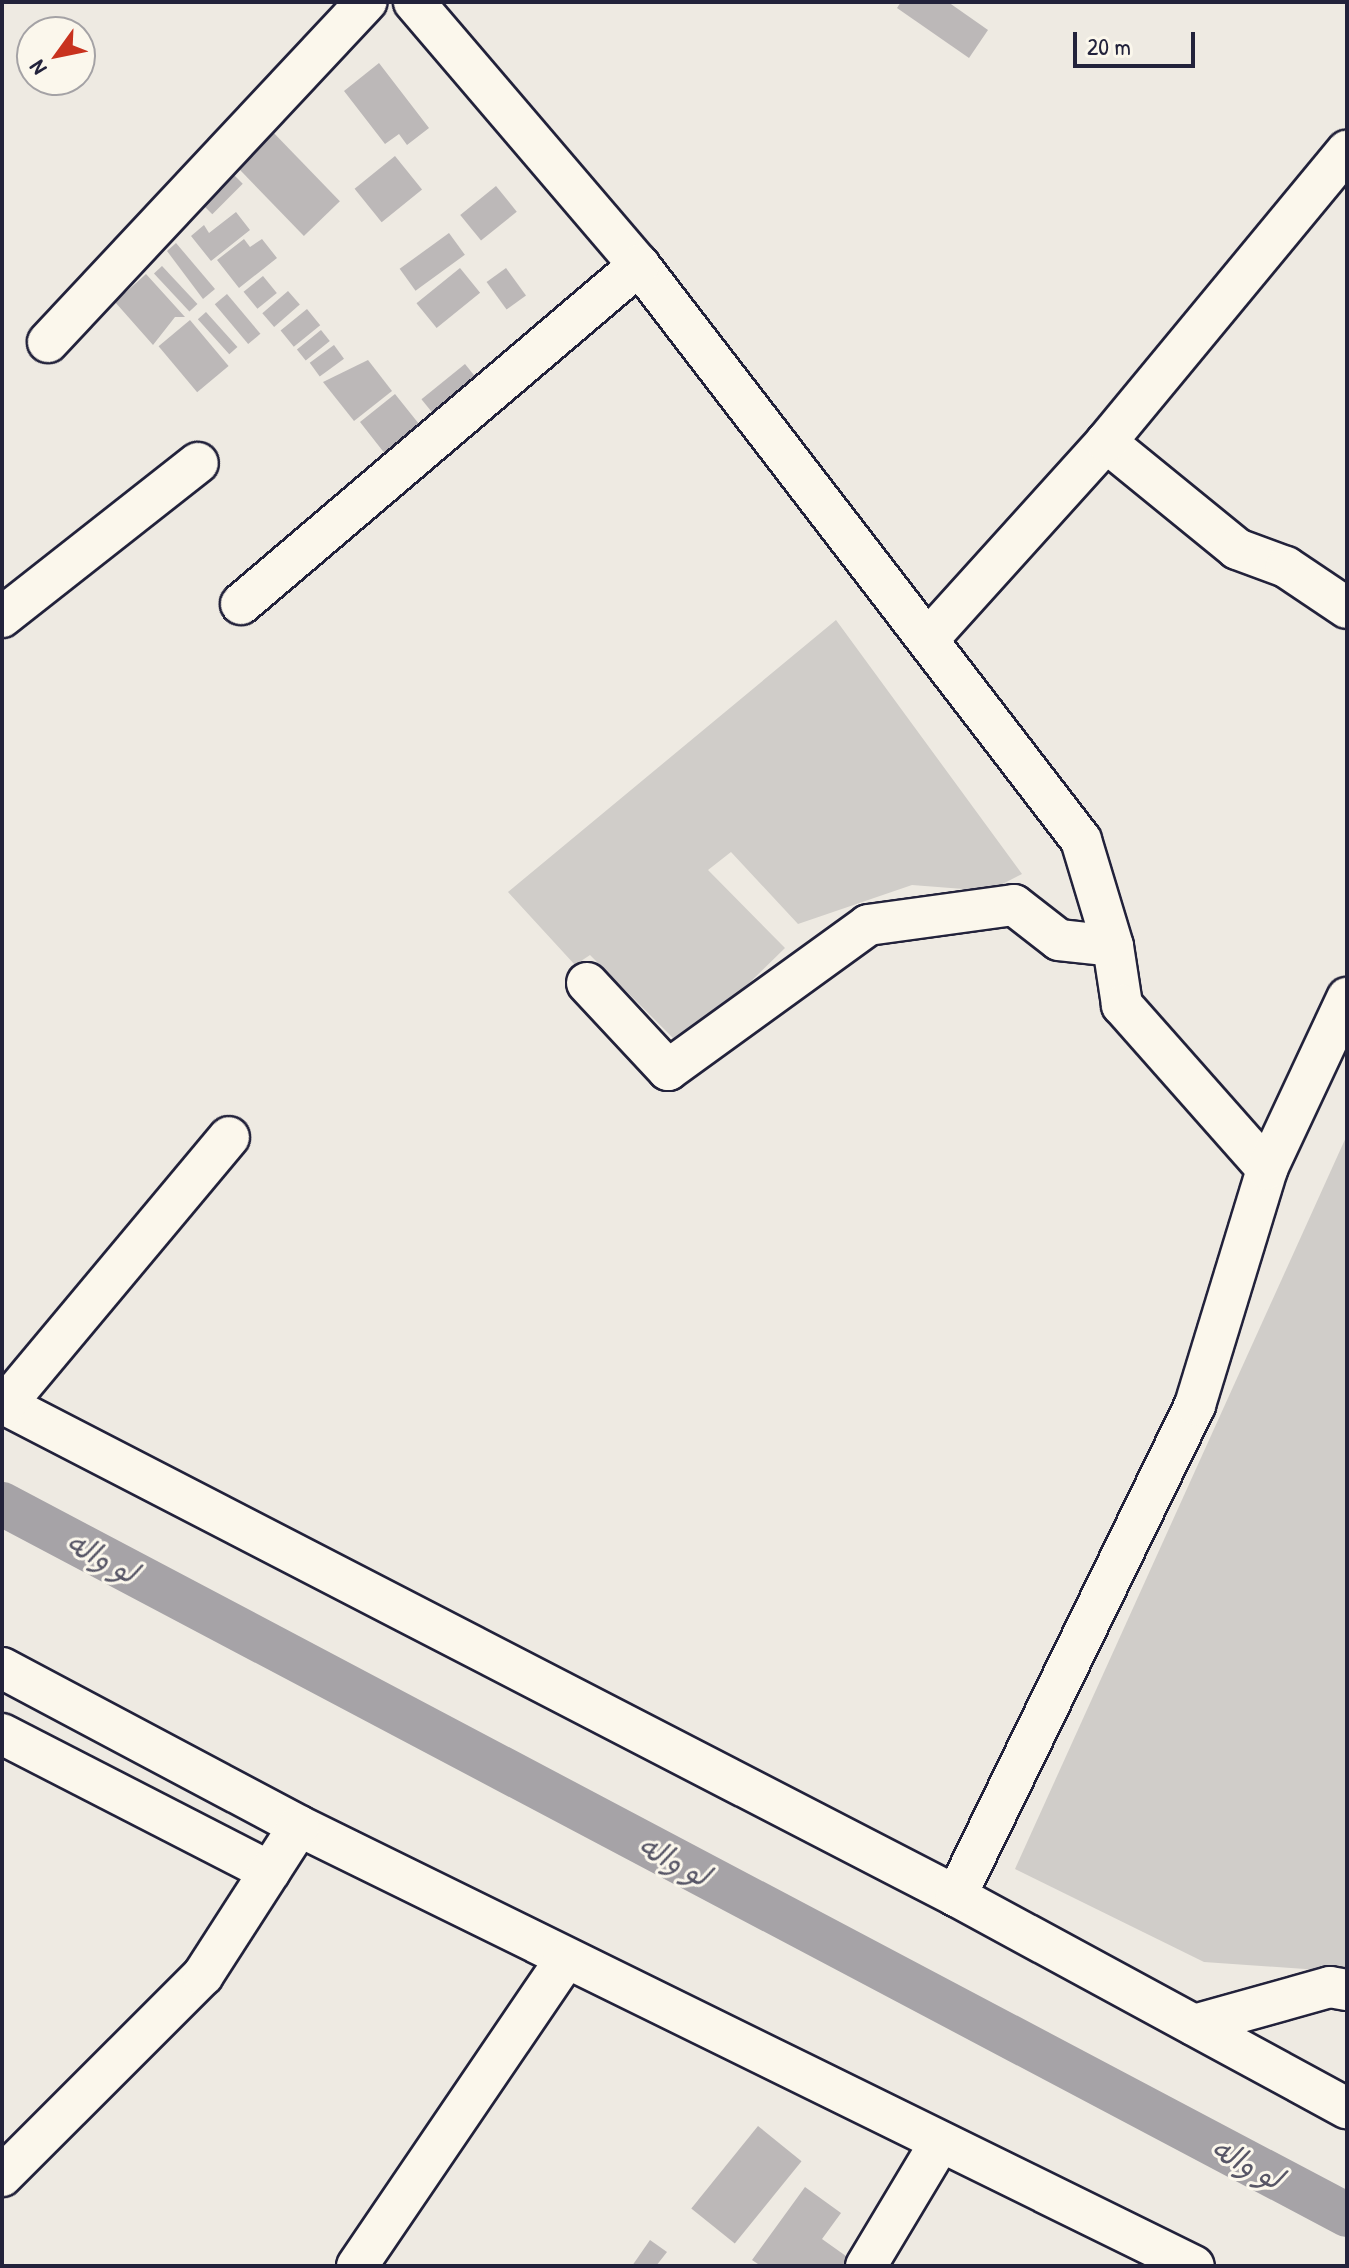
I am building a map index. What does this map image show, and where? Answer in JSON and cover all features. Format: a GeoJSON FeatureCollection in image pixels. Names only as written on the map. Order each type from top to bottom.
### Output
{"type":"FeatureCollection","features":[{"type":"Feature","properties":{"kind":"street"},"geometry":{"type":"LineString","coordinates":[[48,342],[366,2]]}},
{"type":"Feature","properties":{"kind":"street"},"geometry":{"type":"LineString","coordinates":[[414,2],[639,265],[930,637],[1081,840],[1113,946],[1122,1005],[1267,1169]]}},
{"type":"Feature","properties":{"kind":"street"},"geometry":{"type":"LineString","coordinates":[[930,637],[1106,442],[1347,151]]}},
{"type":"Feature","properties":{"kind":"street"},"geometry":{"type":"LineString","coordinates":[[241,604],[639,265]]}},
{"type":"Feature","properties":{"kind":"street"},"geometry":{"type":"LineString","coordinates":[[1106,442],[1237,549],[1286,567],[1347,608]]}},
{"type":"Feature","properties":{"kind":"street"},"geometry":{"type":"LineString","coordinates":[[2,617],[198,463]]}},
{"type":"Feature","properties":{"kind":"street"},"geometry":{"type":"LineString","coordinates":[[587,983],[668,1070],[868,925],[1014,905],[1059,940],[1113,946]]}},
{"type":"Feature","properties":{"kind":"street"},"geometry":{"type":"LineString","coordinates":[[956,1896],[1195,1405],[1267,1169],[1347,998]]}},
{"type":"Feature","properties":{"kind":"street"},"geometry":{"type":"LineString","coordinates":[[229,1137],[4,1404],[956,1896],[1347,2108]]}},
{"type":"Feature","properties":{"kind":"street"},"geometry":{"type":"LineString","coordinates":[[2,1668],[299,1826],[939,2144],[1194,2266]]}},
{"type":"Feature","properties":{"kind":"street"},"geometry":{"type":"LineString","coordinates":[[2,1734],[270,1872]]}},
{"type":"Feature","properties":{"kind":"street"},"geometry":{"type":"LineString","coordinates":[[2,2176],[203,1975],[299,1826]]}},
{"type":"Feature","properties":{"kind":"street"},"geometry":{"type":"LineString","coordinates":[[357,2266],[566,1959]]}},
{"type":"Feature","properties":{"kind":"street"},"geometry":{"type":"LineString","coordinates":[[1194,2025],[1330,1987],[1347,1990]]}},
{"type":"Feature","properties":{"kind":"street"},"geometry":{"type":"LineString","coordinates":[[866,2266],[939,2144]]}},
{"type":"Feature","properties":{"kind":"shaded area"},"geometry":{"type":"Polygon","coordinates":[[[836,620],[1022,874],[989,891],[912,885],[798,924],[731,852],[708,870],[785,948],[737,995],[673,1038],[590,955],[575,965],[508,892],[836,620]]]}},
{"type":"Feature","properties":{"kind":"shaded area"},"geometry":{"type":"Polygon","coordinates":[[[1347,1135],[1347,1972],[1204,1962],[1015,1869],[1347,1135]]]}},
{"type":"Feature","properties":{"kind":"building"},"geometry":{"type":"Polygon","coordinates":[[[901,2],[948,2],[988,30],[969,58],[897,8],[901,2]]]}},
{"type":"Feature","properties":{"kind":"building"},"geometry":{"type":"Polygon","coordinates":[[[379,63],[429,128],[407,145],[399,134],[385,144],[344,91],[379,63]]]}},
{"type":"Feature","properties":{"kind":"building"},"geometry":{"type":"Polygon","coordinates":[[[269,128],[340,201],[304,236],[233,163],[269,128]]]}},
{"type":"Feature","properties":{"kind":"building"},"geometry":{"type":"Polygon","coordinates":[[[395,156],[422,189],[382,222],[355,189],[395,156]]]}},
{"type":"Feature","properties":{"kind":"building"},"geometry":{"type":"Polygon","coordinates":[[[230,171],[243,184],[212,214],[200,201],[230,171]]]}},
{"type":"Feature","properties":{"kind":"building"},"geometry":{"type":"Polygon","coordinates":[[[496,186],[517,212],[481,241],[460,215],[496,186]]]}},
{"type":"Feature","properties":{"kind":"building"},"geometry":{"type":"Polygon","coordinates":[[[236,212],[250,230],[211,261],[191,236],[204,225],[209,233],[236,212]]]}},
{"type":"Feature","properties":{"kind":"building"},"geometry":{"type":"Polygon","coordinates":[[[449,233],[465,255],[416,291],[400,269],[449,233]]]}},
{"type":"Feature","properties":{"kind":"building"},"geometry":{"type":"Polygon","coordinates":[[[244,239],[250,247],[262,239],[277,258],[239,288],[217,260],[244,239]]]}},
{"type":"Feature","properties":{"kind":"building"},"geometry":{"type":"Polygon","coordinates":[[[176,243],[215,289],[203,299],[167,251],[176,243]]]}},
{"type":"Feature","properties":{"kind":"building"},"geometry":{"type":"Polygon","coordinates":[[[162,266],[197,304],[189,312],[154,274],[162,266]]]}},
{"type":"Feature","properties":{"kind":"building"},"geometry":{"type":"Polygon","coordinates":[[[460,268],[480,293],[437,328],[416,303],[460,268]]]}},
{"type":"Feature","properties":{"kind":"building"},"geometry":{"type":"Polygon","coordinates":[[[506,268],[526,296],[507,310],[487,282],[506,268]]]}},
{"type":"Feature","properties":{"kind":"building"},"geometry":{"type":"Polygon","coordinates":[[[146,274],[185,317],[175,317],[153,345],[115,302],[146,274]]]}},
{"type":"Feature","properties":{"kind":"building"},"geometry":{"type":"Polygon","coordinates":[[[263,276],[277,293],[257,309],[244,292],[263,276]]]}},
{"type":"Feature","properties":{"kind":"building"},"geometry":{"type":"Polygon","coordinates":[[[288,291],[300,305],[274,327],[262,313],[288,291]]]}},
{"type":"Feature","properties":{"kind":"building"},"geometry":{"type":"Polygon","coordinates":[[[227,294],[260,334],[248,344],[215,304],[227,294]]]}},
{"type":"Feature","properties":{"kind":"building"},"geometry":{"type":"Polygon","coordinates":[[[307,309],[320,325],[294,347],[281,330],[307,309]]]}},
{"type":"Feature","properties":{"kind":"building"},"geometry":{"type":"Polygon","coordinates":[[[206,312],[237,347],[229,354],[198,319],[206,312]]]}},
{"type":"Feature","properties":{"kind":"building"},"geometry":{"type":"Polygon","coordinates":[[[190,320],[229,366],[197,392],[159,346],[190,320]]]}},
{"type":"Feature","properties":{"kind":"building"},"geometry":{"type":"Polygon","coordinates":[[[321,330],[330,341],[306,360],[297,350],[321,330]]]}},
{"type":"Feature","properties":{"kind":"building"},"geometry":{"type":"Polygon","coordinates":[[[334,345],[344,359],[320,376],[310,363],[334,345]]]}},
{"type":"Feature","properties":{"kind":"building"},"geometry":{"type":"Polygon","coordinates":[[[368,360],[392,391],[354,421],[323,382],[368,360]]]}},
{"type":"Feature","properties":{"kind":"building"},"geometry":{"type":"Polygon","coordinates":[[[465,364],[481,384],[438,419],[421,399],[465,364]]]}},
{"type":"Feature","properties":{"kind":"building"},"geometry":{"type":"Polygon","coordinates":[[[395,394],[419,424],[403,437],[413,448],[393,464],[360,422],[395,394]]]}},
{"type":"Feature","properties":{"kind":"building"},"geometry":{"type":"Polygon","coordinates":[[[758,2126],[802,2161],[735,2244],[691,2208],[758,2126]]]}},
{"type":"Feature","properties":{"kind":"building"},"geometry":{"type":"Polygon","coordinates":[[[805,2187],[841,2213],[822,2239],[860,2266],[761,2266],[752,2260],[805,2187]]]}},
{"type":"Feature","properties":{"kind":"building"},"geometry":{"type":"Polygon","coordinates":[[[650,2240],[667,2252],[656,2266],[632,2266],[650,2240]]]}},
{"type":"Feature","properties":{"kind":"waterway","name":"لو واله"},"geometry":{"type":"LineString","coordinates":[[2,1504],[1347,2215]]}}]}
